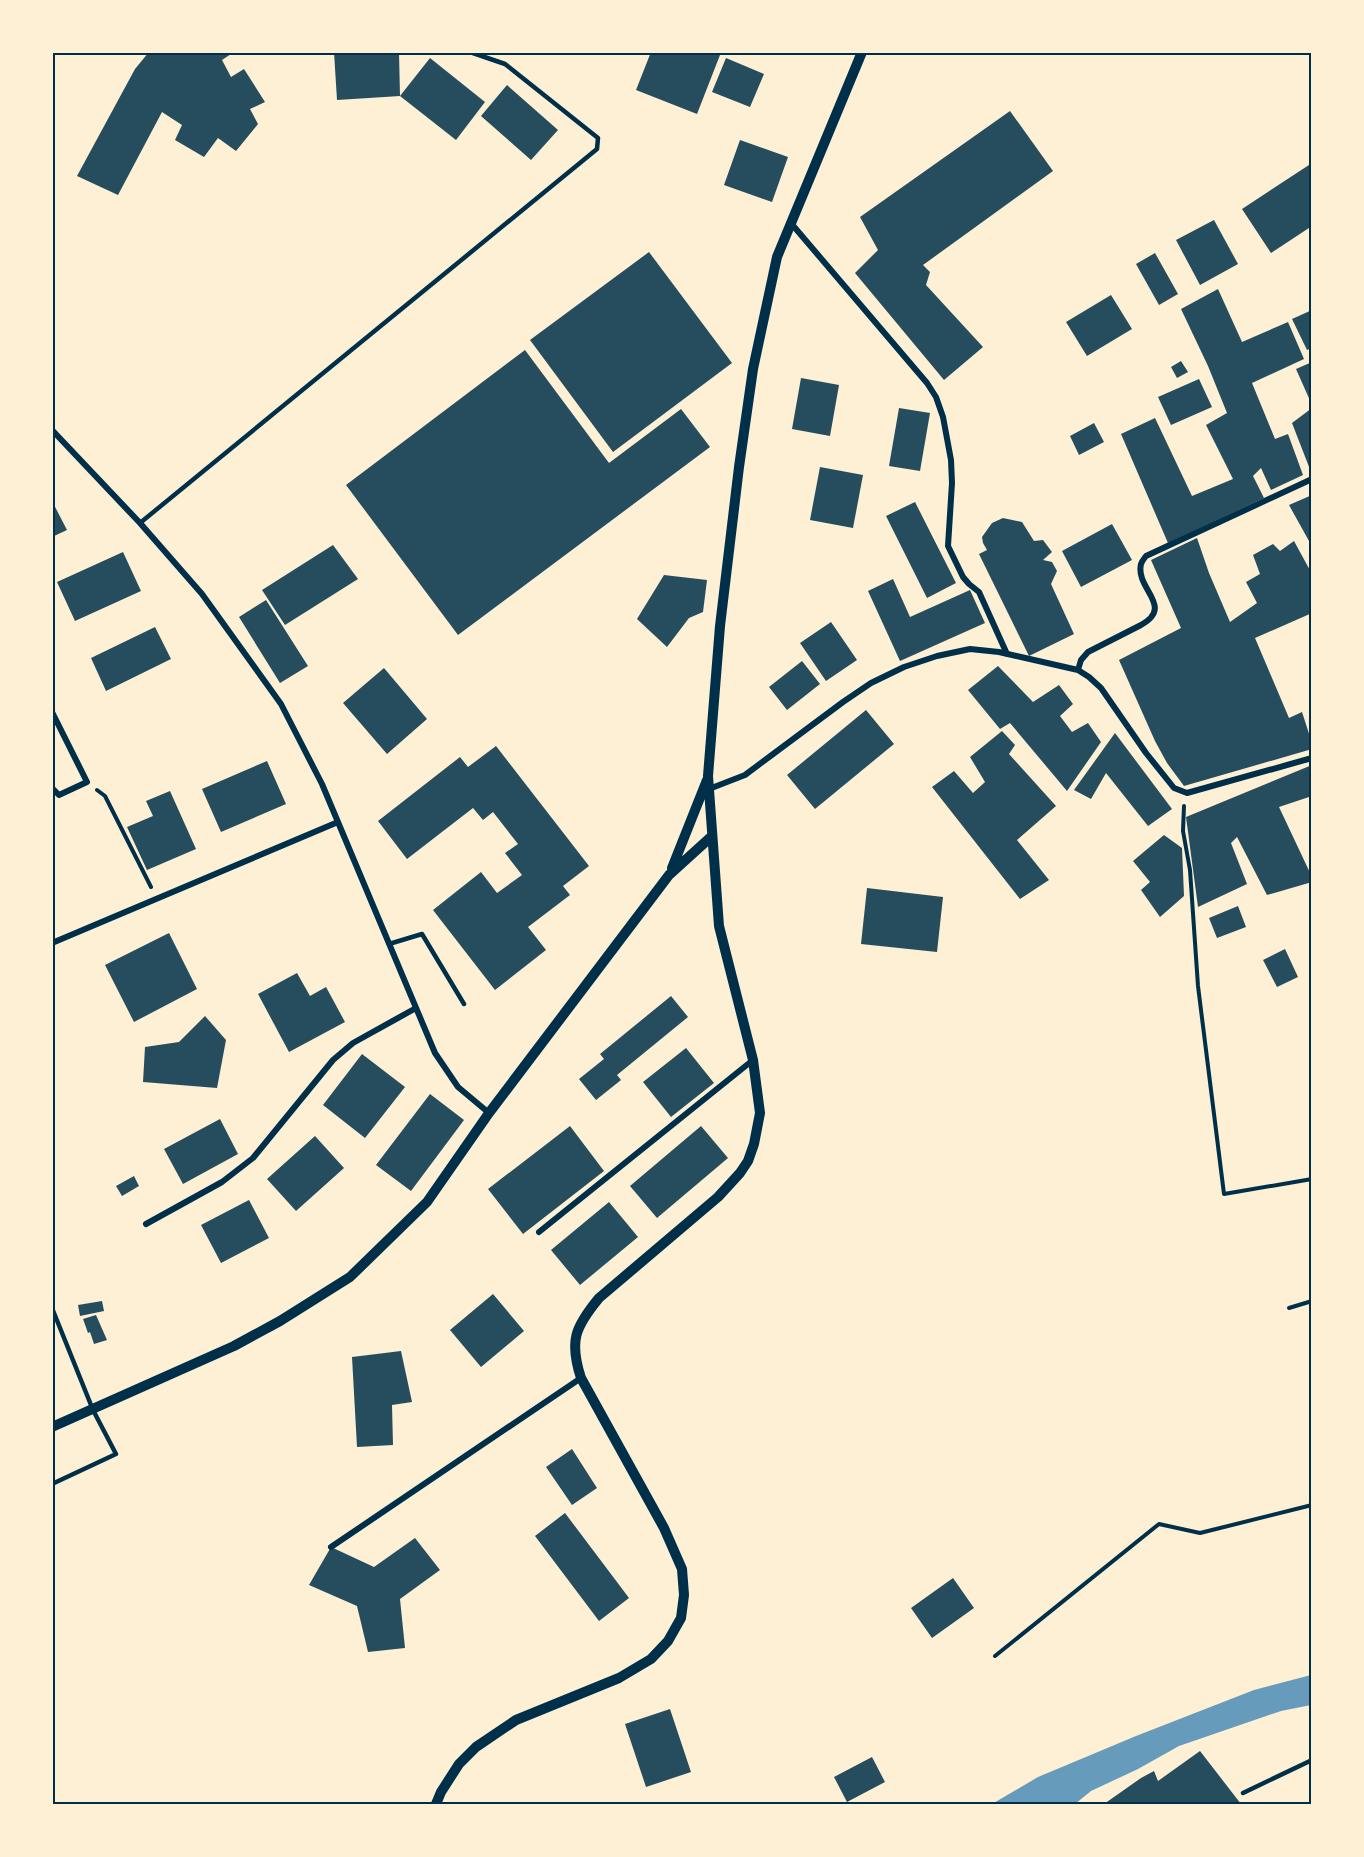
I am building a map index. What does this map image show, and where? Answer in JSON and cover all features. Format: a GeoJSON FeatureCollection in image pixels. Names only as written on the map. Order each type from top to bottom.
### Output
{"type":"FeatureCollection","features":[{"type":"Feature","properties":{"kind":"street"},"geometry":{"type":"LineString","coordinates":[[436,1804],[459,1764],[476,1748],[516,1720],[619,1678],[651,1659],[668,1641],[681,1618],[684,1595],[682,1569],[659,1517],[581,1378],[574,1358],[576,1335],[582,1318],[599,1298],[718,1197],[740,1173],[748,1161],[754,1144],[760,1113],[753,1060],[719,926],[708,776],[720,626],[753,369],[777,257],[862,52]]}},
{"type":"Feature","properties":{"kind":"street"},"geometry":{"type":"LineString","coordinates":[[790,222],[927,383],[936,397],[951,460],[952,483],[948,546],[963,577],[979,592],[1007,654]]}},
{"type":"Feature","properties":{"kind":"street"},"geometry":{"type":"LineString","coordinates":[[52,430],[140,523],[202,594],[281,704],[322,784],[435,1053],[458,1087],[489,1113]]}},
{"type":"Feature","properties":{"kind":"street"},"geometry":{"type":"LineString","coordinates":[[1078,670],[1081,660],[1088,652],[1142,625],[1155,615],[1156,607],[1141,573],[1141,564],[1146,556],[1311,480]]}},
{"type":"Feature","properties":{"kind":"street"},"geometry":{"type":"LineString","coordinates":[[709,789],[745,775],[871,683],[938,656],[970,649],[1007,654],[1078,670],[1089,677],[1101,688],[1146,753],[1174,788],[1187,793],[1311,758]]}},
{"type":"Feature","properties":{"kind":"street"},"geometry":{"type":"LineString","coordinates":[[52,712],[87,782],[59,795],[52,788]]}},
{"type":"Feature","properties":{"kind":"street"},"geometry":{"type":"LineString","coordinates":[[669,875],[708,776]]}},
{"type":"Feature","properties":{"kind":"street"},"geometry":{"type":"LineString","coordinates":[[52,943],[338,822]]}},
{"type":"Feature","properties":{"kind":"street"},"geometry":{"type":"LineString","coordinates":[[52,1427],[243,1341],[280,1321],[350,1277],[427,1202],[489,1113],[669,875],[712,836]]}},
{"type":"Feature","properties":{"kind":"street"},"geometry":{"type":"LineString","coordinates":[[146,1224],[222,1182],[253,1158],[333,1060],[353,1043],[416,1008]]}},
{"type":"Feature","properties":{"kind":"street"},"geometry":{"type":"LineString","coordinates":[[539,1232],[753,1060]]}},
{"type":"Feature","properties":{"kind":"street"},"geometry":{"type":"LineString","coordinates":[[331,1547],[581,1378]]}},
{"type":"Feature","properties":{"kind":"lane"},"geometry":{"type":"LineString","coordinates":[[140,523],[597,149],[598,138],[505,64],[470,52]]}},
{"type":"Feature","properties":{"kind":"lane"},"geometry":{"type":"LineString","coordinates":[[389,944],[422,934],[464,1004]]}},
{"type":"Feature","properties":{"kind":"lane"},"geometry":{"type":"LineString","coordinates":[[52,1308],[93,1410],[116,1454],[52,1484]]}},
{"type":"Feature","properties":{"kind":"lane"},"geometry":{"type":"LineString","coordinates":[[1243,1793],[1311,1760]]}},
{"type":"Feature","properties":{"kind":"path"},"geometry":{"type":"LineString","coordinates":[[87,782],[105,796],[156,898]]}},
{"type":"Feature","properties":{"kind":"path"},"geometry":{"type":"LineString","coordinates":[[1187,793],[1183,813],[1183,831],[1190,870],[1198,986],[1224,1194],[1311,1179]]}},
{"type":"Feature","properties":{"kind":"path"},"geometry":{"type":"LineString","coordinates":[[1289,1308],[1311,1301]]}},
{"type":"Feature","properties":{"kind":"path"},"geometry":{"type":"LineString","coordinates":[[994,1656],[1159,1524],[1200,1533],[1311,1505]]}},
{"type":"Feature","properties":{"kind":"water"},"geometry":{"type":"Polygon","coordinates":[[[1311,1675],[1311,1705],[1281,1711],[1179,1746],[1138,1769],[1091,1791],[1075,1804],[992,1804],[1038,1777],[1136,1736],[1254,1690],[1311,1675]]]}},
{"type":"Feature","properties":{"kind":"building"},"geometry":{"type":"Polygon","coordinates":[[[149,52],[234,52],[222,60],[231,77],[244,69],[265,102],[250,109],[258,124],[236,151],[218,138],[204,157],[175,140],[182,125],[162,112],[118,195],[77,176],[135,69],[149,52]]]}},
{"type":"Feature","properties":{"kind":"building"},"geometry":{"type":"Polygon","coordinates":[[[334,52],[399,52],[400,96],[337,100],[334,52]]]}},
{"type":"Feature","properties":{"kind":"building"},"geometry":{"type":"Polygon","coordinates":[[[651,52],[713,52],[720,55],[697,114],[636,90],[651,52]]]}},
{"type":"Feature","properties":{"kind":"building"},"geometry":{"type":"Polygon","coordinates":[[[430,58],[485,102],[456,140],[400,96],[430,58]]]}},
{"type":"Feature","properties":{"kind":"building"},"geometry":{"type":"Polygon","coordinates":[[[726,58],[764,74],[750,107],[712,92],[726,58]]]}},
{"type":"Feature","properties":{"kind":"building"},"geometry":{"type":"Polygon","coordinates":[[[507,85],[558,130],[531,160],[481,116],[507,85]]]}},
{"type":"Feature","properties":{"kind":"building"},"geometry":{"type":"Polygon","coordinates":[[[1010,111],[1053,171],[923,265],[930,272],[926,285],[983,347],[944,380],[855,273],[878,250],[860,217],[1010,111]]]}},
{"type":"Feature","properties":{"kind":"building"},"geometry":{"type":"Polygon","coordinates":[[[740,140],[788,157],[772,202],[724,185],[740,140]]]}},
{"type":"Feature","properties":{"kind":"building"},"geometry":{"type":"Polygon","coordinates":[[[1312,163],[1312,226],[1271,253],[1242,209],[1312,163]]]}},
{"type":"Feature","properties":{"kind":"building"},"geometry":{"type":"Polygon","coordinates":[[[1214,220],[1238,264],[1200,285],[1176,240],[1214,220]]]}},
{"type":"Feature","properties":{"kind":"building"},"geometry":{"type":"Polygon","coordinates":[[[649,252],[732,363],[613,452],[530,340],[649,252]]]}},
{"type":"Feature","properties":{"kind":"building"},"geometry":{"type":"Polygon","coordinates":[[[1155,253],[1178,294],[1159,305],[1136,264],[1155,253]]]}},
{"type":"Feature","properties":{"kind":"building"},"geometry":{"type":"Polygon","coordinates":[[[1218,289],[1242,342],[1288,322],[1304,359],[1252,383],[1275,439],[1288,434],[1303,475],[1271,490],[1261,468],[1253,476],[1264,498],[1168,543],[1121,434],[1155,418],[1192,496],[1233,479],[1206,425],[1227,413],[1181,309],[1218,289]]]}},
{"type":"Feature","properties":{"kind":"building"},"geometry":{"type":"Polygon","coordinates":[[[1111,295],[1132,329],[1087,356],[1066,322],[1111,295]]]}},
{"type":"Feature","properties":{"kind":"building"},"geometry":{"type":"Polygon","coordinates":[[[1312,310],[1312,348],[1307,350],[1292,319],[1312,310]]]}},
{"type":"Feature","properties":{"kind":"building"},"geometry":{"type":"Polygon","coordinates":[[[525,350],[609,463],[681,409],[710,447],[458,635],[346,485],[525,350]]]}},
{"type":"Feature","properties":{"kind":"building"},"geometry":{"type":"Polygon","coordinates":[[[1181,361],[1188,372],[1177,378],[1171,367],[1181,361]]]}},
{"type":"Feature","properties":{"kind":"building"},"geometry":{"type":"Polygon","coordinates":[[[1312,362],[1312,405],[1296,369],[1312,362]]]}},
{"type":"Feature","properties":{"kind":"building"},"geometry":{"type":"Polygon","coordinates":[[[801,378],[839,385],[830,436],[792,429],[801,378]]]}},
{"type":"Feature","properties":{"kind":"building"},"geometry":{"type":"Polygon","coordinates":[[[1199,379],[1212,407],[1171,425],[1158,397],[1199,379]]]}},
{"type":"Feature","properties":{"kind":"building"},"geometry":{"type":"Polygon","coordinates":[[[899,408],[930,413],[920,471],[889,466],[899,408]]]}},
{"type":"Feature","properties":{"kind":"building"},"geometry":{"type":"Polygon","coordinates":[[[1312,408],[1312,472],[1311,472],[1292,423],[1312,408]]]}},
{"type":"Feature","properties":{"kind":"building"},"geometry":{"type":"Polygon","coordinates":[[[1094,423],[1104,442],[1079,455],[1070,436],[1094,423]]]}},
{"type":"Feature","properties":{"kind":"building"},"geometry":{"type":"Polygon","coordinates":[[[820,467],[863,475],[853,528],[810,520],[820,467]]]}},
{"type":"Feature","properties":{"kind":"building"},"geometry":{"type":"Polygon","coordinates":[[[1312,495],[1312,541],[1309,541],[1289,505],[1312,495]]]}},
{"type":"Feature","properties":{"kind":"building"},"geometry":{"type":"Polygon","coordinates":[[[52,501],[67,530],[52,537],[52,501]]]}},
{"type":"Feature","properties":{"kind":"building"},"geometry":{"type":"Polygon","coordinates":[[[915,502],[956,583],[927,598],[886,516],[915,502]]]}},
{"type":"Feature","properties":{"kind":"building"},"geometry":{"type":"Polygon","coordinates":[[[1003,518],[1022,522],[1034,541],[1043,540],[1052,552],[1043,560],[1052,562],[1057,571],[1051,584],[1074,634],[1029,656],[979,554],[987,550],[982,537],[992,523],[1003,518]]]}},
{"type":"Feature","properties":{"kind":"building"},"geometry":{"type":"Polygon","coordinates":[[[1112,524],[1132,560],[1081,587],[1062,551],[1112,524]]]}},
{"type":"Feature","properties":{"kind":"building"},"geometry":{"type":"Polygon","coordinates":[[[1197,538],[1230,622],[1257,603],[1246,582],[1260,574],[1253,555],[1273,544],[1280,551],[1294,541],[1312,574],[1312,613],[1255,638],[1289,718],[1302,712],[1312,749],[1184,786],[1167,763],[1155,741],[1119,660],[1181,628],[1151,560],[1197,538]]]}},
{"type":"Feature","properties":{"kind":"building"},"geometry":{"type":"Polygon","coordinates":[[[333,545],[358,579],[285,625],[262,590],[333,545]]]}},
{"type":"Feature","properties":{"kind":"building"},"geometry":{"type":"Polygon","coordinates":[[[123,552],[141,591],[75,621],[57,582],[123,552]]]}},
{"type":"Feature","properties":{"kind":"building"},"geometry":{"type":"Polygon","coordinates":[[[664,575],[707,580],[703,612],[689,618],[667,647],[637,619],[664,575]]]}},
{"type":"Feature","properties":{"kind":"building"},"geometry":{"type":"Polygon","coordinates":[[[893,579],[910,617],[970,590],[985,623],[900,661],[868,591],[893,579]]]}},
{"type":"Feature","properties":{"kind":"building"},"geometry":{"type":"Polygon","coordinates":[[[266,600],[308,666],[280,683],[239,617],[266,600]]]}},
{"type":"Feature","properties":{"kind":"building"},"geometry":{"type":"Polygon","coordinates":[[[831,622],[857,660],[826,681],[800,643],[831,622]]]}},
{"type":"Feature","properties":{"kind":"building"},"geometry":{"type":"Polygon","coordinates":[[[155,627],[171,659],[106,691],[91,658],[155,627]]]}},
{"type":"Feature","properties":{"kind":"building"},"geometry":{"type":"Polygon","coordinates":[[[802,661],[820,684],[787,710],[769,687],[802,661]]]}},
{"type":"Feature","properties":{"kind":"building"},"geometry":{"type":"Polygon","coordinates":[[[998,666],[1033,702],[1059,685],[1073,704],[1060,716],[1072,732],[1088,723],[1101,742],[1067,791],[1010,723],[1000,729],[968,690],[998,666]]]}},
{"type":"Feature","properties":{"kind":"building"},"geometry":{"type":"Polygon","coordinates":[[[384,668],[427,719],[387,754],[343,703],[384,668]]]}},
{"type":"Feature","properties":{"kind":"building"},"geometry":{"type":"Polygon","coordinates":[[[866,710],[894,744],[815,809],[787,775],[866,710]]]}},
{"type":"Feature","properties":{"kind":"building"},"geometry":{"type":"Polygon","coordinates":[[[1002,731],[1015,745],[1009,754],[1056,806],[1017,840],[1049,880],[1020,899],[932,787],[954,771],[973,793],[985,782],[970,757],[1002,731]]]}},
{"type":"Feature","properties":{"kind":"building"},"geometry":{"type":"Polygon","coordinates":[[[1115,733],[1172,809],[1148,826],[1106,773],[1091,799],[1074,790],[1115,733]]]}},
{"type":"Feature","properties":{"kind":"building"},"geometry":{"type":"Polygon","coordinates":[[[496,746],[589,866],[563,886],[570,895],[528,927],[546,950],[495,990],[433,910],[481,872],[497,893],[522,875],[505,853],[518,844],[493,812],[483,820],[473,808],[407,859],[378,821],[460,757],[468,767],[496,746]]]}},
{"type":"Feature","properties":{"kind":"building"},"geometry":{"type":"Polygon","coordinates":[[[267,761],[286,804],[221,832],[202,789],[267,761]]]}},
{"type":"Feature","properties":{"kind":"building"},"geometry":{"type":"Polygon","coordinates":[[[1312,765],[1312,796],[1279,807],[1312,877],[1312,882],[1267,895],[1237,837],[1231,843],[1247,884],[1198,907],[1186,817],[1312,765]]]}},
{"type":"Feature","properties":{"kind":"building"},"geometry":{"type":"Polygon","coordinates":[[[170,791],[196,849],[147,870],[127,827],[153,816],[146,801],[170,791]]]}},
{"type":"Feature","properties":{"kind":"building"},"geometry":{"type":"Polygon","coordinates":[[[1164,835],[1182,848],[1184,896],[1160,917],[1141,890],[1150,882],[1133,861],[1164,835]]]}},
{"type":"Feature","properties":{"kind":"building"},"geometry":{"type":"Polygon","coordinates":[[[867,888],[943,897],[937,952],[861,944],[867,888]]]}},
{"type":"Feature","properties":{"kind":"building"},"geometry":{"type":"Polygon","coordinates":[[[1238,906],[1246,927],[1217,938],[1209,918],[1238,906]]]}},
{"type":"Feature","properties":{"kind":"building"},"geometry":{"type":"Polygon","coordinates":[[[169,933],[197,989],[134,1022],[105,965],[169,933]]]}},
{"type":"Feature","properties":{"kind":"building"},"geometry":{"type":"Polygon","coordinates":[[[1285,949],[1298,977],[1277,987],[1263,960],[1285,949]]]}},
{"type":"Feature","properties":{"kind":"building"},"geometry":{"type":"Polygon","coordinates":[[[297,973],[310,996],[326,987],[345,1022],[289,1052],[258,994],[297,973]]]}},
{"type":"Feature","properties":{"kind":"building"},"geometry":{"type":"Polygon","coordinates":[[[671,996],[688,1017],[617,1075],[621,1080],[596,1100],[579,1079],[604,1059],[600,1054],[671,996]]]}},
{"type":"Feature","properties":{"kind":"building"},"geometry":{"type":"Polygon","coordinates":[[[205,1016],[226,1040],[217,1088],[143,1082],[145,1047],[179,1042],[205,1016]]]}},
{"type":"Feature","properties":{"kind":"building"},"geometry":{"type":"Polygon","coordinates":[[[686,1048],[714,1083],[671,1117],[643,1082],[686,1048]]]}},
{"type":"Feature","properties":{"kind":"building"},"geometry":{"type":"Polygon","coordinates":[[[362,1054],[405,1087],[365,1138],[323,1105],[362,1054]]]}},
{"type":"Feature","properties":{"kind":"building"},"geometry":{"type":"Polygon","coordinates":[[[430,1094],[464,1120],[411,1191],[376,1165],[430,1094]]]}},
{"type":"Feature","properties":{"kind":"building"},"geometry":{"type":"Polygon","coordinates":[[[220,1119],[238,1154],[183,1184],[164,1149],[220,1119]]]}},
{"type":"Feature","properties":{"kind":"building"},"geometry":{"type":"Polygon","coordinates":[[[570,1126],[604,1171],[523,1234],[488,1189],[570,1126]]]}},
{"type":"Feature","properties":{"kind":"building"},"geometry":{"type":"Polygon","coordinates":[[[701,1126],[728,1158],[657,1218],[630,1186],[701,1126]]]}},
{"type":"Feature","properties":{"kind":"building"},"geometry":{"type":"Polygon","coordinates":[[[315,1136],[344,1168],[296,1211],[267,1179],[315,1136]]]}},
{"type":"Feature","properties":{"kind":"building"},"geometry":{"type":"Polygon","coordinates":[[[134,1176],[139,1186],[122,1196],[116,1186],[134,1176]]]}},
{"type":"Feature","properties":{"kind":"building"},"geometry":{"type":"Polygon","coordinates":[[[249,1200],[269,1238],[221,1263],[201,1225],[249,1200]]]}},
{"type":"Feature","properties":{"kind":"building"},"geometry":{"type":"Polygon","coordinates":[[[609,1202],[638,1237],[580,1285],[551,1250],[609,1202]]]}},
{"type":"Feature","properties":{"kind":"building"},"geometry":{"type":"Polygon","coordinates":[[[493,1294],[524,1331],[481,1367],[450,1330],[493,1294]]]}},
{"type":"Feature","properties":{"kind":"building"},"geometry":{"type":"Polygon","coordinates":[[[102,1301],[104,1311],[80,1316],[78,1305],[102,1301]]]}},
{"type":"Feature","properties":{"kind":"building"},"geometry":{"type":"Polygon","coordinates":[[[96,1315],[107,1340],[94,1344],[83,1319],[96,1315]]]}},
{"type":"Feature","properties":{"kind":"building"},"geometry":{"type":"Polygon","coordinates":[[[401,1351],[412,1402],[392,1405],[393,1445],[357,1447],[352,1357],[401,1351]]]}},
{"type":"Feature","properties":{"kind":"building"},"geometry":{"type":"Polygon","coordinates":[[[572,1449],[597,1488],[572,1505],[546,1467],[572,1449]]]}},
{"type":"Feature","properties":{"kind":"building"},"geometry":{"type":"Polygon","coordinates":[[[565,1513],[629,1598],[599,1621],[535,1536],[565,1513]]]}},
{"type":"Feature","properties":{"kind":"building"},"geometry":{"type":"Polygon","coordinates":[[[415,1538],[440,1570],[400,1599],[405,1648],[368,1652],[357,1606],[309,1585],[331,1547],[374,1567],[415,1538]]]}},
{"type":"Feature","properties":{"kind":"building"},"geometry":{"type":"Polygon","coordinates":[[[953,1578],[974,1608],[932,1638],[911,1608],[953,1578]]]}},
{"type":"Feature","properties":{"kind":"building"},"geometry":{"type":"Polygon","coordinates":[[[670,1709],[691,1772],[646,1787],[625,1724],[670,1709]]]}},
{"type":"Feature","properties":{"kind":"building"},"geometry":{"type":"Polygon","coordinates":[[[1200,1751],[1241,1804],[1104,1804],[1154,1771],[1158,1781],[1200,1751]]]}},
{"type":"Feature","properties":{"kind":"building"},"geometry":{"type":"Polygon","coordinates":[[[872,1757],[885,1782],[847,1802],[834,1777],[872,1757]]]}}]}
